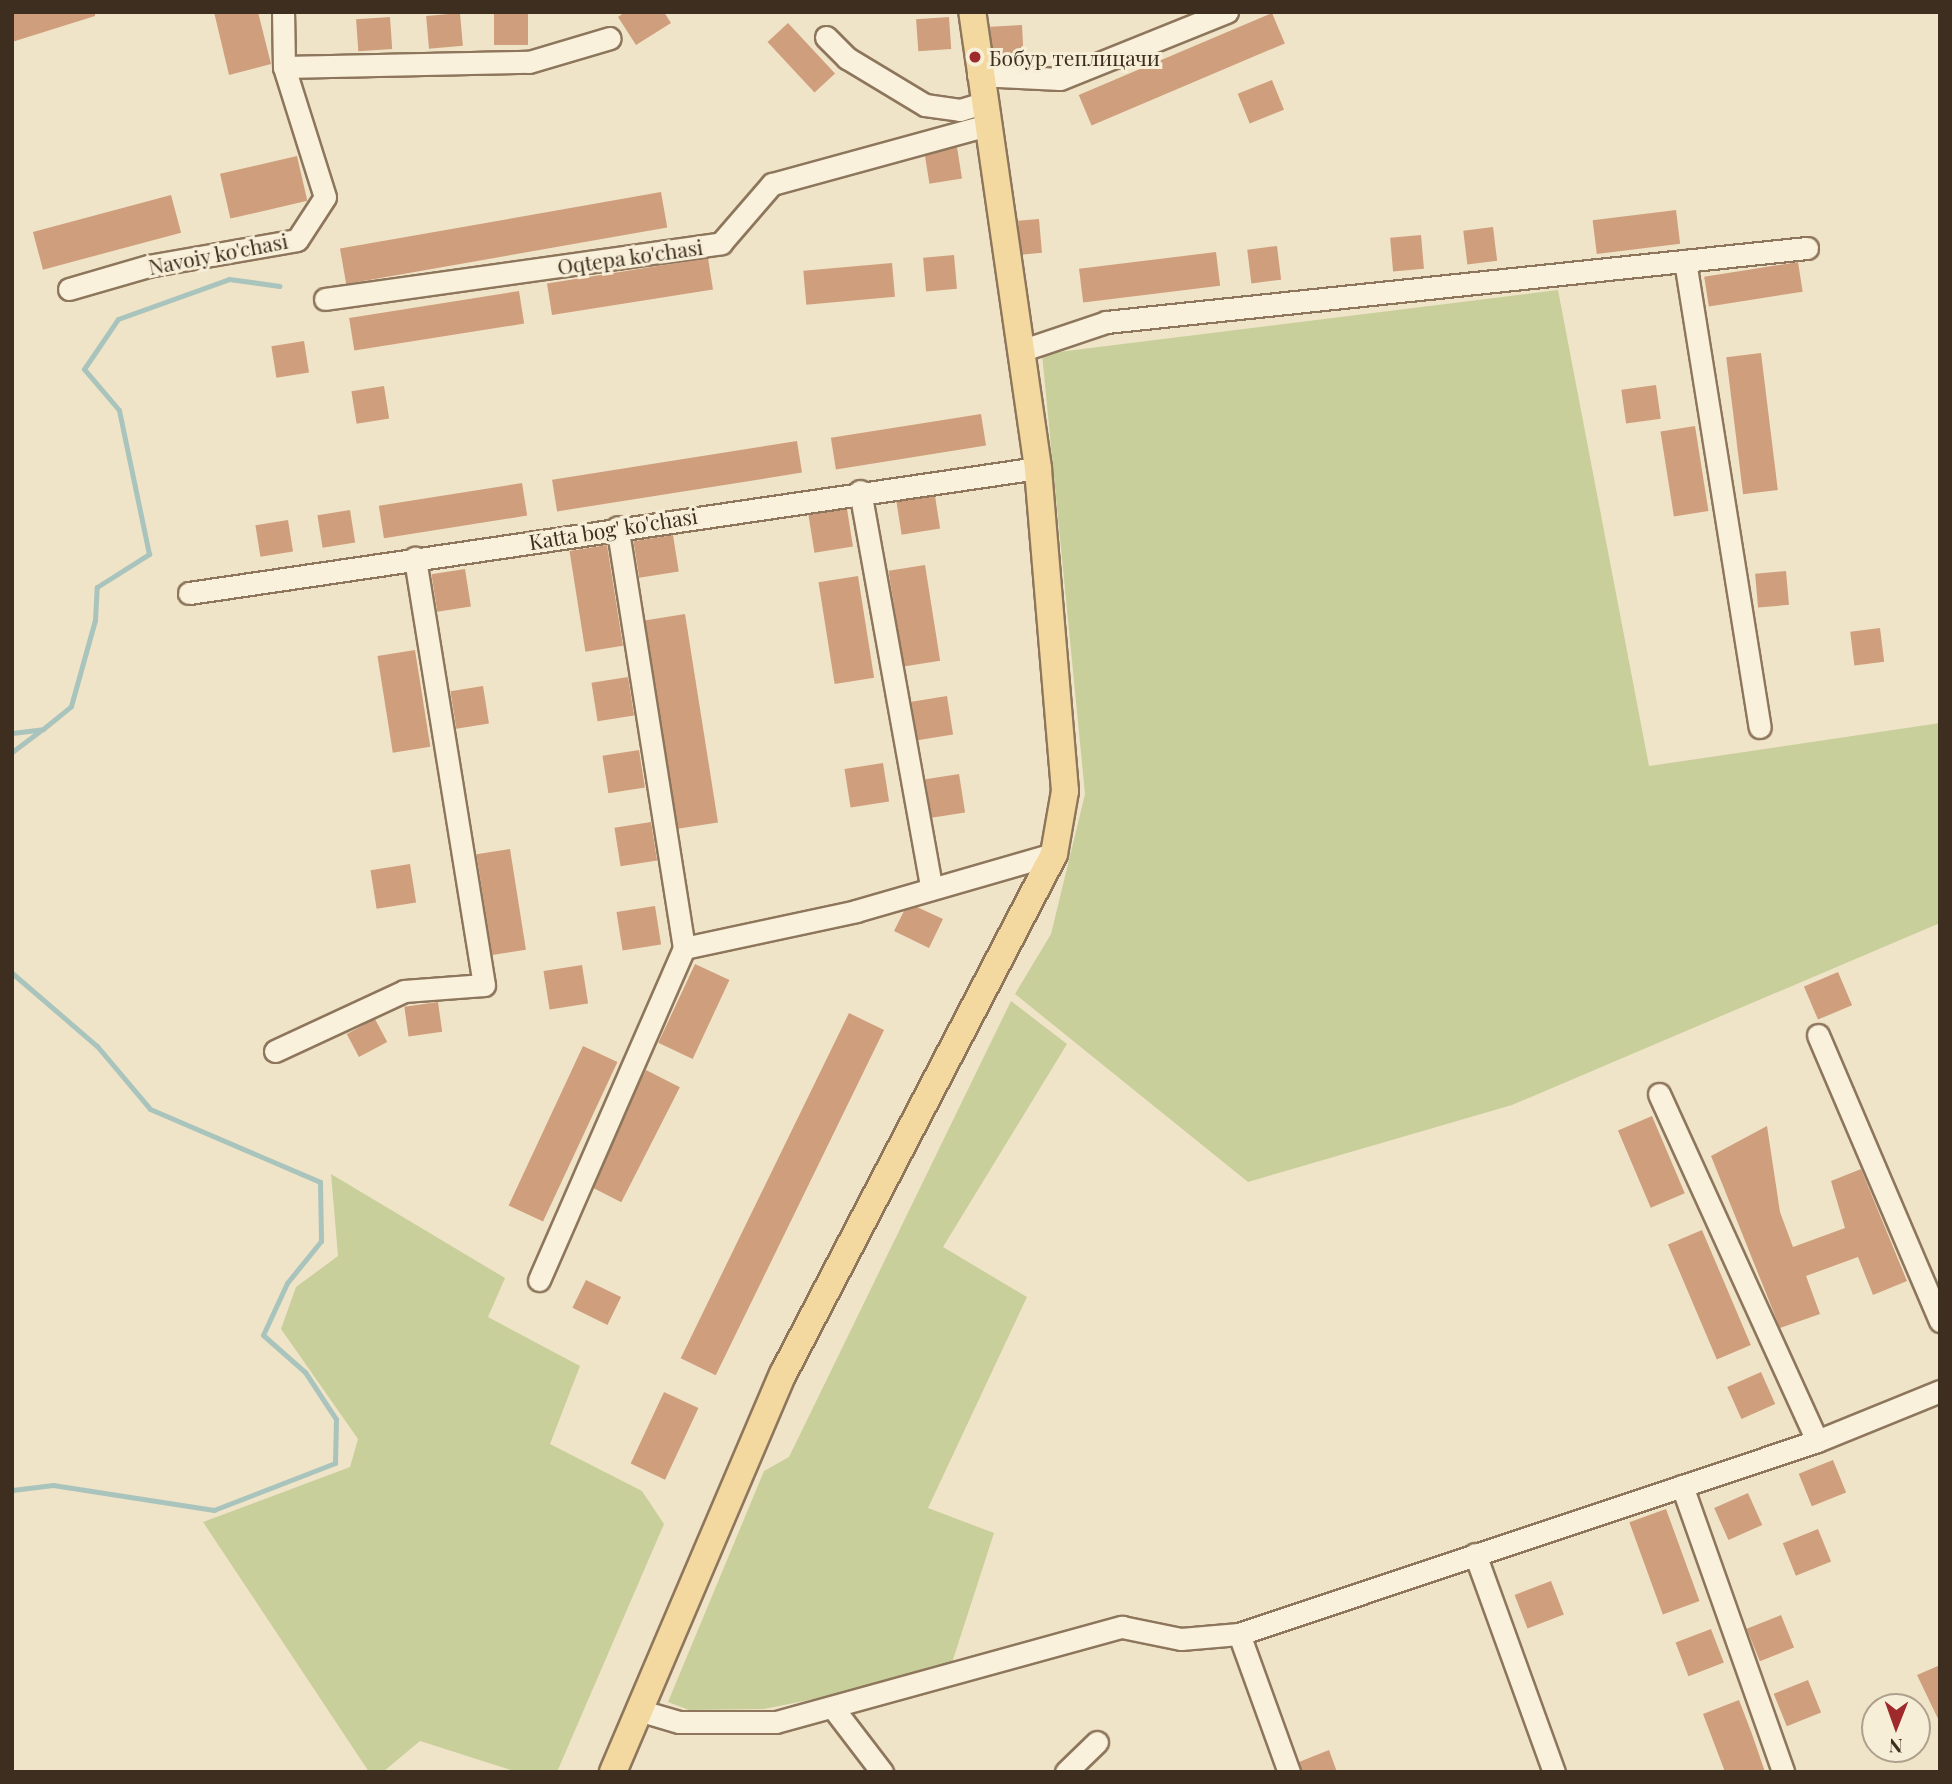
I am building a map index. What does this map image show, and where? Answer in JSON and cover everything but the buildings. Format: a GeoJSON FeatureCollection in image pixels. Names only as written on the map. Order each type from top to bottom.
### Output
{"type":"FeatureCollection","features":[{"type":"Feature","properties":{"kind":"main road"},"geometry":{"type":"LineString","coordinates":[[613,1772],[783,1374],[1054,854],[1065,791],[1038,468],[1023,350],[978,75],[972,12]]}},
{"type":"Feature","properties":{"kind":"street","name":"Navoiy ko'chasi"},"geometry":{"type":"LineString","coordinates":[[69,289],[148,266],[298,240],[325,197],[284,67],[283,12]]}},
{"type":"Feature","properties":{"kind":"street"},"geometry":{"type":"LineString","coordinates":[[978,75],[1060,79],[1227,12]]}},
{"type":"Feature","properties":{"kind":"street"},"geometry":{"type":"LineString","coordinates":[[827,37],[847,58],[925,105],[986,114]]}},
{"type":"Feature","properties":{"kind":"street"},"geometry":{"type":"LineString","coordinates":[[284,67],[529,62],[610,38]]}},
{"type":"Feature","properties":{"kind":"street","name":"Oqtepa ko'chasi"},"geometry":{"type":"LineString","coordinates":[[325,299],[721,243],[772,184],[986,114]]}},
{"type":"Feature","properties":{"kind":"street"},"geometry":{"type":"LineString","coordinates":[[1023,350],[1106,322],[1807,248]]}},
{"type":"Feature","properties":{"kind":"street"},"geometry":{"type":"LineString","coordinates":[[1685,261],[1760,727]]}},
{"type":"Feature","properties":{"kind":"street","name":"Katta bog' ko'chasi"},"geometry":{"type":"LineString","coordinates":[[189,593],[860,491],[1038,468]]}},
{"type":"Feature","properties":{"kind":"street"},"geometry":{"type":"LineString","coordinates":[[860,491],[931,886]]}},
{"type":"Feature","properties":{"kind":"street"},"geometry":{"type":"LineString","coordinates":[[539,1280],[684,948],[617,527]]}},
{"type":"Feature","properties":{"kind":"street"},"geometry":{"type":"LineString","coordinates":[[275,1051],[404,991],[484,985],[415,558]]}},
{"type":"Feature","properties":{"kind":"street"},"geometry":{"type":"LineString","coordinates":[[684,948],[856,911],[931,886],[1054,854]]}},
{"type":"Feature","properties":{"kind":"street"},"geometry":{"type":"LineString","coordinates":[[1818,1035],[1940,1321]]}},
{"type":"Feature","properties":{"kind":"street"},"geometry":{"type":"LineString","coordinates":[[1659,1094],[1818,1441]]}},
{"type":"Feature","properties":{"kind":"street"},"geometry":{"type":"LineString","coordinates":[[638,1710],[678,1722],[776,1722],[1122,1627],[1181,1639],[1239,1634],[1818,1441],[1940,1391]]}},
{"type":"Feature","properties":{"kind":"street"},"geometry":{"type":"LineString","coordinates":[[1682,1486],[1783,1772]]}},
{"type":"Feature","properties":{"kind":"street"},"geometry":{"type":"LineString","coordinates":[[1475,1554],[1554,1772]]}},
{"type":"Feature","properties":{"kind":"street"},"geometry":{"type":"LineString","coordinates":[[1239,1634],[1289,1772]]}},
{"type":"Feature","properties":{"kind":"street"},"geometry":{"type":"LineString","coordinates":[[833,1708],[881,1772]]}},
{"type":"Feature","properties":{"kind":"street"},"geometry":{"type":"LineString","coordinates":[[1066,1772],[1097,1742]]}},
{"type":"Feature","properties":{"kind":"green space"},"geometry":{"type":"Polygon","coordinates":[[[1558,290],[1649,766],[1940,723],[1940,923],[1512,1105],[1248,1182],[1015,994],[1051,934],[1085,794],[1042,354],[1558,290]]]}},
{"type":"Feature","properties":{"kind":"green space"},"geometry":{"type":"Polygon","coordinates":[[[1011,1001],[1067,1044],[943,1247],[1027,1297],[928,1508],[994,1533],[949,1672],[764,1709],[689,1710],[668,1702],[764,1471],[789,1457],[1011,1001]]]}},
{"type":"Feature","properties":{"kind":"green space"},"geometry":{"type":"Polygon","coordinates":[[[331,1174],[505,1278],[488,1317],[580,1366],[550,1444],[642,1491],[664,1524],[557,1772],[517,1772],[420,1741],[383,1772],[369,1772],[203,1522],[350,1467],[358,1439],[281,1329],[296,1287],[338,1256],[331,1174]]]}},
{"type":"Feature","properties":{"kind":"waterway"},"geometry":{"type":"LineString","coordinates":[[12,733],[43,729],[71,706],[95,620],[97,587],[149,554],[119,410],[84,369],[118,319],[229,279],[280,286]]}},
{"type":"Feature","properties":{"kind":"waterway"},"geometry":{"type":"LineString","coordinates":[[12,752],[40,731]]}},
{"type":"Feature","properties":{"kind":"waterway"},"geometry":{"type":"LineString","coordinates":[[12,973],[97,1046],[150,1109],[320,1182],[321,1241],[287,1283],[263,1335],[305,1372],[336,1419],[335,1463],[214,1510],[53,1485],[12,1490]]}},
{"type":"Feature","properties":{"kind":"place","name":"Бобур теплицачи"},"geometry":{"type":"Point","coordinates":[975,57]}}]}
